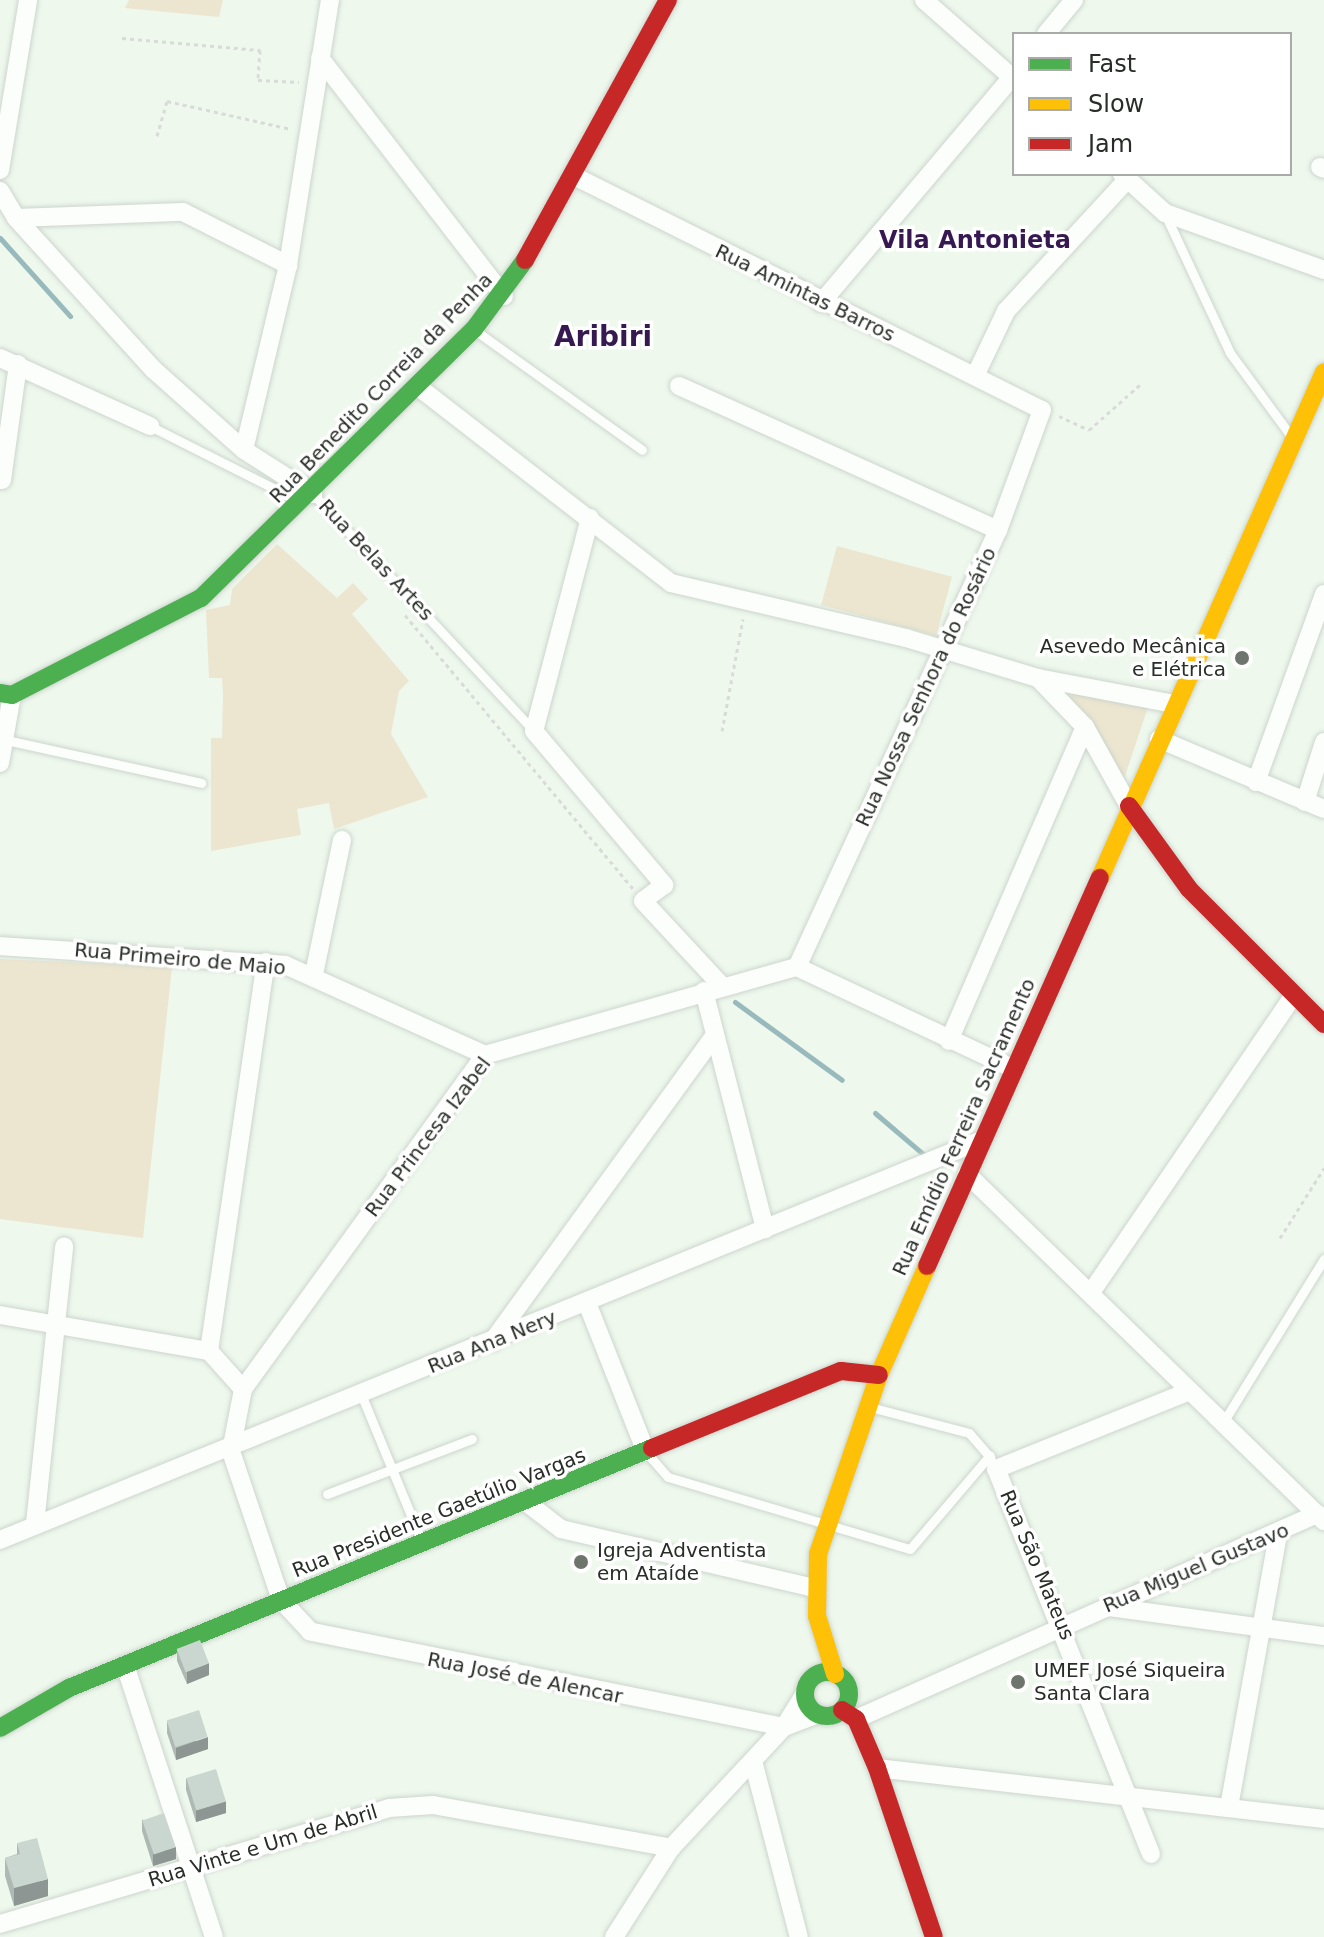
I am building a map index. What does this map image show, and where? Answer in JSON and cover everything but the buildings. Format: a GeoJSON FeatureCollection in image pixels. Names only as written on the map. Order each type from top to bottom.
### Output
{"type":"FeatureCollection","features":[{"type":"Feature","properties":{"kind":"street"},"geometry":{"type":"LineString","coordinates":[[0,170],[28,0]]}},
{"type":"Feature","properties":{"kind":"street"},"geometry":{"type":"LineString","coordinates":[[244,450],[288,265],[306,132],[330,0]]}},
{"type":"Feature","properties":{"kind":"street","name":"Rua Benedito Correia da Penha"},"geometry":{"type":"LineString","coordinates":[[6,694],[201,598],[308,499],[474,329],[504,296],[574,176],[668,0]]}},
{"type":"Feature","properties":{"kind":"street"},"geometry":{"type":"LineString","coordinates":[[924,0],[1012,76]]}},
{"type":"Feature","properties":{"kind":"street"},"geometry":{"type":"LineString","coordinates":[[1048,32],[1074,0]]}},
{"type":"Feature","properties":{"kind":"street"},"geometry":{"type":"LineString","coordinates":[[320,58],[504,296]]}},
{"type":"Feature","properties":{"kind":"street"},"geometry":{"type":"LineString","coordinates":[[821,303],[1012,78]]}},
{"type":"Feature","properties":{"kind":"street","name":"Rua Amintas Barros"},"geometry":{"type":"LineString","coordinates":[[574,176],[821,303],[1038,405]]}},
{"type":"Feature","properties":{"kind":"street"},"geometry":{"type":"LineString","coordinates":[[976,374],[1006,311],[1125,177],[1165,213],[1324,270]]}},
{"type":"Feature","properties":{"kind":"street","name":"Rua Belas Artes"},"geometry":{"type":"LineString","coordinates":[[0,191],[16,218],[154,370],[244,450],[308,499]]}},
{"type":"Feature","properties":{"kind":"street"},"geometry":{"type":"LineString","coordinates":[[16,218],[183,212],[288,265]]}},
{"type":"Feature","properties":{"kind":"street"},"geometry":{"type":"LineString","coordinates":[[2,480],[9,361],[150,426]]}},
{"type":"Feature","properties":{"kind":"street","name":"Rua Emídio Ferreira Sacramento"},"geometry":{"type":"LineString","coordinates":[[849,1714],[848,1690],[835,1674],[822,1641],[814,1588],[826,1521],[879,1375],[1199,642],[1324,372]]}},
{"type":"Feature","properties":{"kind":"street"},"geometry":{"type":"LineString","coordinates":[[417,386],[671,583],[944,648],[1038,678],[1174,704]]}},
{"type":"Feature","properties":{"kind":"street"},"geometry":{"type":"LineString","coordinates":[[679,386],[998,530]]}},
{"type":"Feature","properties":{"kind":"street","name":"Rua Nossa Senhora do Rosário"},"geometry":{"type":"LineString","coordinates":[[797,967],[998,530],[1042,424],[1038,405]]}},
{"type":"Feature","properties":{"kind":"street"},"geometry":{"type":"LineString","coordinates":[[534,731],[590,518]]}},
{"type":"Feature","properties":{"kind":"street"},"geometry":{"type":"LineString","coordinates":[[1256,782],[1324,594]]}},
{"type":"Feature","properties":{"kind":"street"},"geometry":{"type":"LineString","coordinates":[[1038,678],[1085,727],[1129,806],[1189,889],[1324,1024]]}},
{"type":"Feature","properties":{"kind":"street"},"geometry":{"type":"LineString","coordinates":[[1067,707],[1066,690],[1079,684]]}},
{"type":"Feature","properties":{"kind":"street"},"geometry":{"type":"LineString","coordinates":[[0,763],[6,740],[6,694]]}},
{"type":"Feature","properties":{"kind":"street"},"geometry":{"type":"LineString","coordinates":[[949,1041],[1085,727]]}},
{"type":"Feature","properties":{"kind":"street","name":"Rua Belas Artes"},"geometry":{"type":"LineString","coordinates":[[534,731],[664,885],[643,901]]}},
{"type":"Feature","properties":{"kind":"street"},"geometry":{"type":"LineString","coordinates":[[1159,739],[1324,809]]}},
{"type":"Feature","properties":{"kind":"street"},"geometry":{"type":"LineString","coordinates":[[1305,802],[1324,742]]}},
{"type":"Feature","properties":{"kind":"street"},"geometry":{"type":"LineString","coordinates":[[314,974],[342,840]]}},
{"type":"Feature","properties":{"kind":"street"},"geometry":{"type":"LineString","coordinates":[[643,901],[713,989],[714,1036],[765,1229]]}},
{"type":"Feature","properties":{"kind":"street","name":"Rua Primeiro de Maio"},"geometry":{"type":"LineString","coordinates":[[0,946],[266,962],[314,974],[485,1055]]}},
{"type":"Feature","properties":{"kind":"street"},"geometry":{"type":"LineString","coordinates":[[209,1351],[266,962]]}},
{"type":"Feature","properties":{"kind":"street"},"geometry":{"type":"LineString","coordinates":[[797,967],[1014,1069]]}},
{"type":"Feature","properties":{"kind":"street","name":"Rua Princesa Izabel"},"geometry":{"type":"LineString","coordinates":[[231,1451],[243,1389],[485,1055],[797,967]]}},
{"type":"Feature","properties":{"kind":"street"},"geometry":{"type":"LineString","coordinates":[[1092,1291],[1294,995]]}},
{"type":"Feature","properties":{"kind":"street"},"geometry":{"type":"LineString","coordinates":[[490,1344],[714,1036]]}},
{"type":"Feature","properties":{"kind":"street","name":"Rua Ana Nery"},"geometry":{"type":"LineString","coordinates":[[0,1540],[231,1451],[361,1394],[490,1344],[982,1140]]}},
{"type":"Feature","properties":{"kind":"street"},"geometry":{"type":"LineString","coordinates":[[967,1174],[1092,1291],[1188,1392],[1321,1518]]}},
{"type":"Feature","properties":{"kind":"street"},"geometry":{"type":"LineString","coordinates":[[35,1524],[64,1247]]}},
{"type":"Feature","properties":{"kind":"street"},"geometry":{"type":"LineString","coordinates":[[587,1303],[646,1452]]}},
{"type":"Feature","properties":{"kind":"street"},"geometry":{"type":"LineString","coordinates":[[0,1315],[209,1351],[243,1389]]}},
{"type":"Feature","properties":{"kind":"street","name":"Rua Presidente Gaetúlio Vargas"},"geometry":{"type":"LineString","coordinates":[[1,1730],[22,1716],[125,1665],[841,1371],[879,1375]]}},
{"type":"Feature","properties":{"kind":"street","name":"Rua São Mateus"},"geometry":{"type":"LineString","coordinates":[[1151,1854],[1130,1791],[1063,1624],[993,1462],[1188,1392]]}},
{"type":"Feature","properties":{"kind":"street"},"geometry":{"type":"LineString","coordinates":[[231,1451],[281,1600]]}},
{"type":"Feature","properties":{"kind":"street"},"geometry":{"type":"LineString","coordinates":[[526,1502],[561,1529],[814,1588]]}},
{"type":"Feature","properties":{"kind":"street","name":"Rua Miguel Gustavo"},"geometry":{"type":"LineString","coordinates":[[849,1714],[1321,1518]]}},
{"type":"Feature","properties":{"kind":"street"},"geometry":{"type":"LineString","coordinates":[[1229,1807],[1278,1535]]}},
{"type":"Feature","properties":{"kind":"street","name":"Rua José de Alencar"},"geometry":{"type":"LineString","coordinates":[[281,1600],[294,1619],[330,1641],[784,1727]]}},
{"type":"Feature","properties":{"kind":"street"},"geometry":{"type":"LineString","coordinates":[[1106,1606],[1260,1622],[1324,1636]]}},
{"type":"Feature","properties":{"kind":"street","name":"Rua Emídio Ferreira Sacramento"},"geometry":{"type":"LineString","coordinates":[[808,1686],[822,1641]]}},
{"type":"Feature","properties":{"kind":"street"},"geometry":{"type":"LineString","coordinates":[[125,1665],[214,1937]]}},
{"type":"Feature","properties":{"kind":"street"},"geometry":{"type":"LineString","coordinates":[[614,1937],[671,1848],[784,1727],[808,1686],[835,1674]]}},
{"type":"Feature","properties":{"kind":"street"},"geometry":{"type":"LineString","coordinates":[[808,1686],[818,1714]]}},
{"type":"Feature","properties":{"kind":"street"},"geometry":{"type":"LineString","coordinates":[[784,1727],[818,1714],[849,1714],[877,1768],[934,1937]]}},
{"type":"Feature","properties":{"kind":"street"},"geometry":{"type":"LineString","coordinates":[[753,1761],[799,1937]]}},
{"type":"Feature","properties":{"kind":"street"},"geometry":{"type":"LineString","coordinates":[[877,1768],[1130,1791],[1324,1819]]}},
{"type":"Feature","properties":{"kind":"street","name":"Rua Vinte e Um de Abril"},"geometry":{"type":"LineString","coordinates":[[0,1924],[190,1868],[332,1821],[433,1805],[671,1848]]}},
{"type":"Feature","properties":{"kind":"lane"},"geometry":{"type":"LineString","coordinates":[[1165,213],[1230,353],[1294,439]]}},
{"type":"Feature","properties":{"kind":"lane"},"geometry":{"type":"LineString","coordinates":[[474,329],[642,450]]}},
{"type":"Feature","properties":{"kind":"lane"},"geometry":{"type":"LineString","coordinates":[[150,426],[308,499]]}},
{"type":"Feature","properties":{"kind":"lane","name":"Rua Belas Artes"},"geometry":{"type":"LineString","coordinates":[[308,499],[534,731]]}},
{"type":"Feature","properties":{"kind":"lane"},"geometry":{"type":"LineString","coordinates":[[6,740],[201,783]]}},
{"type":"Feature","properties":{"kind":"lane"},"geometry":{"type":"LineString","coordinates":[[1222,1424],[1324,1259]]}},
{"type":"Feature","properties":{"kind":"lane"},"geometry":{"type":"LineString","coordinates":[[361,1394],[395,1469],[422,1542]]}},
{"type":"Feature","properties":{"kind":"lane"},"geometry":{"type":"LineString","coordinates":[[646,1452],[668,1477],[915,1547],[993,1462],[969,1433],[868,1406]]}},
{"type":"Feature","properties":{"kind":"lane"},"geometry":{"type":"LineString","coordinates":[[327,1494],[472,1439]]}},
{"type":"Feature","properties":{"kind":"path"},"geometry":{"type":"LineString","coordinates":[[122,38],[260,50],[258,80],[315,84]]}},
{"type":"Feature","properties":{"kind":"path"},"geometry":{"type":"LineString","coordinates":[[157,136],[167,101],[306,132]]}},
{"type":"Feature","properties":{"kind":"path"},"geometry":{"type":"LineString","coordinates":[[1038,405],[1089,430],[1143,382]]}},
{"type":"Feature","properties":{"kind":"path"},"geometry":{"type":"LineString","coordinates":[[722,731],[747,600]]}},
{"type":"Feature","properties":{"kind":"path","name":"Rua Belas Artes"},"geometry":{"type":"LineString","coordinates":[[401,609],[643,901]]}},
{"type":"Feature","properties":{"kind":"path"},"geometry":{"type":"LineString","coordinates":[[1280,1238],[1324,1168]]}},
{"type":"Feature","properties":{"kind":"shaded area"},"geometry":{"type":"Polygon","coordinates":[[[129,0],[223,0],[219,17],[125,8],[129,0]]]}},
{"type":"Feature","properties":{"kind":"shaded area"},"geometry":{"type":"Polygon","coordinates":[[[277,544],[337,598],[353,583],[368,599],[352,614],[409,681],[399,691],[391,734],[428,797],[334,829],[329,803],[297,809],[301,835],[211,851],[211,738],[222,738],[223,695],[222,678],[209,678],[206,610],[230,605],[232,589],[277,544]]]}},
{"type":"Feature","properties":{"kind":"shaded area"},"geometry":{"type":"Polygon","coordinates":[[[837,546],[952,577],[936,636],[821,605],[837,546]]]}},
{"type":"Feature","properties":{"kind":"shaded area"},"geometry":{"type":"Polygon","coordinates":[[[1077,688],[1149,704],[1123,782],[1068,700],[1077,688]]]}},
{"type":"Feature","properties":{"kind":"shaded area"},"geometry":{"type":"Polygon","coordinates":[[[0,959],[172,967],[143,1238],[0,1219],[0,959]]]}},
{"type":"Feature","properties":{"kind":"waterway"},"geometry":{"type":"LineString","coordinates":[[0,238],[70,316]]}},
{"type":"Feature","properties":{"kind":"waterway"},"geometry":{"type":"LineString","coordinates":[[735,1002],[842,1080]]}},
{"type":"Feature","properties":{"kind":"waterway"},"geometry":{"type":"LineString","coordinates":[[875,1113],[923,1154]]}},
{"type":"Feature","properties":{"kind":"traffic: fast"},"geometry":{"type":"LineString","coordinates":[[0,693],[12,695],[201,598],[474,329],[525,260]]}},
{"type":"Feature","properties":{"kind":"traffic: fast"},"geometry":{"type":"LineString","coordinates":[[0,1728],[69,1688],[652,1448]]}},
{"type":"Feature","properties":{"kind":"traffic: fast"},"geometry":{"type":"LineString","coordinates":[[827,1672],[842,1679],[849,1694],[842,1709],[827,1716],[812,1709],[805,1694],[812,1679],[827,1672]]}},
{"type":"Feature","properties":{"kind":"traffic: slow"},"geometry":{"type":"LineString","coordinates":[[1100,878],[1324,372]]}},
{"type":"Feature","properties":{"kind":"traffic: slow"},"geometry":{"type":"LineString","coordinates":[[835,1674],[817,1616],[818,1554],[879,1375],[927,1266]]}},
{"type":"Feature","properties":{"kind":"traffic: jam"},"geometry":{"type":"LineString","coordinates":[[525,260],[668,0]]}},
{"type":"Feature","properties":{"kind":"traffic: jam"},"geometry":{"type":"LineString","coordinates":[[1129,806],[1189,889],[1324,1024]]}},
{"type":"Feature","properties":{"kind":"traffic: jam"},"geometry":{"type":"LineString","coordinates":[[927,1266],[1100,878]]}},
{"type":"Feature","properties":{"kind":"traffic: jam"},"geometry":{"type":"LineString","coordinates":[[652,1448],[841,1371],[879,1375]]}},
{"type":"Feature","properties":{"kind":"traffic: jam"},"geometry":{"type":"LineString","coordinates":[[842,1710],[856,1719],[877,1768],[934,1937]]}},
{"type":"Feature","properties":{"kind":"place","name":"Asevedo Mecânica e Elétrica"},"geometry":{"type":"Point","coordinates":[1242,658]}},
{"type":"Feature","properties":{"kind":"place","name":"Igreja Adventista em Ataíde"},"geometry":{"type":"Point","coordinates":[581,1562]}},
{"type":"Feature","properties":{"kind":"place","name":"UMEF José Siqueira Santa Clara"},"geometry":{"type":"Point","coordinates":[1018,1682]}},
{"type":"Feature","properties":{"kind":"district","name":"Vila Antonieta"},"geometry":{"type":"Point","coordinates":[975,241]}},
{"type":"Feature","properties":{"kind":"district","name":"Aribiri"},"geometry":{"type":"Point","coordinates":[603,337]}}]}
